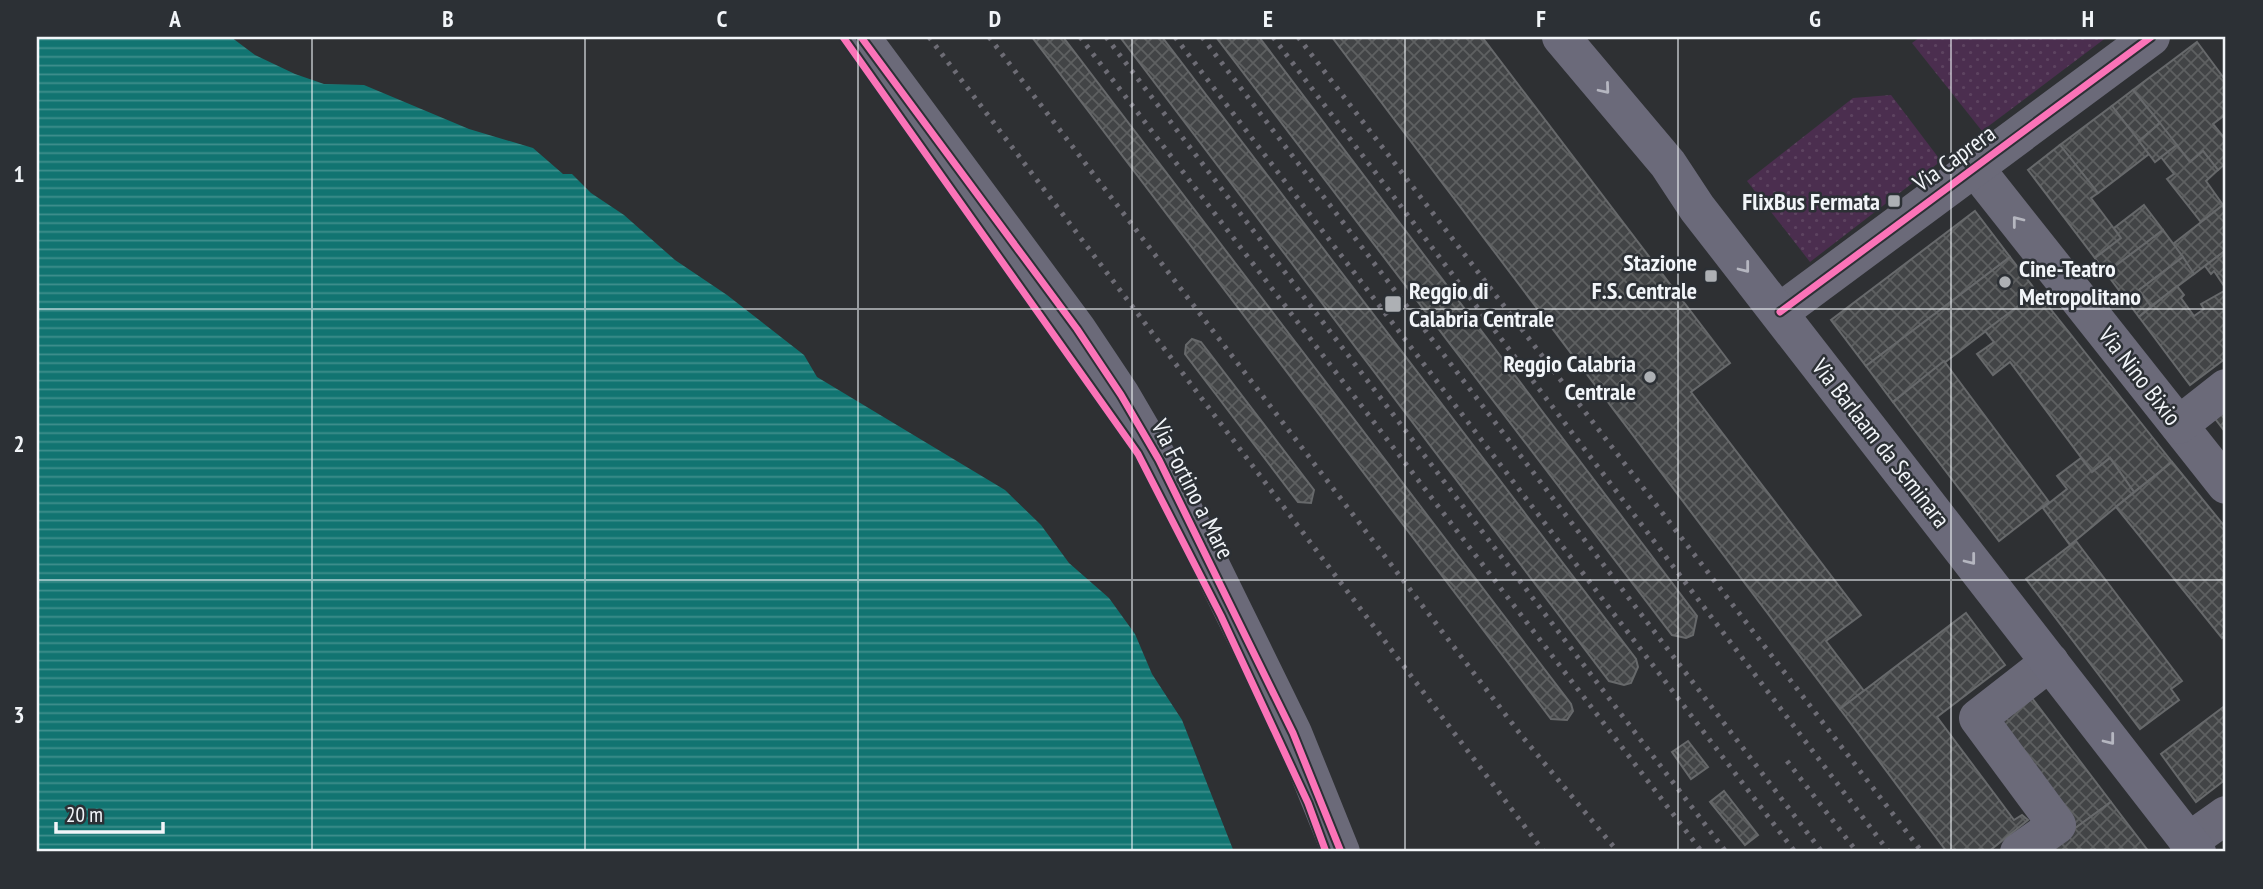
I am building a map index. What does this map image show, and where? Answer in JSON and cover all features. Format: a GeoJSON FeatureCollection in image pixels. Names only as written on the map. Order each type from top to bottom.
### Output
{"type":"FeatureCollection","features":[{"type":"Feature","properties":{"kind":"main road","name":"Via Barlaam da Seminara"},"geometry":{"type":"LineString","coordinates":[[1561,37],[1668,164],[1697,208],[2193,847]]}},
{"type":"Feature","properties":{"kind":"street","name":"Via Fortino a Mare"},"geometry":{"type":"LineString","coordinates":[[861,37],[1077,329],[1121,395],[1159,460],[1293,733],[1341,852]]}},
{"type":"Feature","properties":{"kind":"street","name":"Via Caprera"},"geometry":{"type":"LineString","coordinates":[[1780,312],[2151,37]]}},
{"type":"Feature","properties":{"kind":"street","name":"Via Nino Bixio"},"geometry":{"type":"LineString","coordinates":[[1975,168],[2226,485]]}},
{"type":"Feature","properties":{"kind":"street"},"geometry":{"type":"LineString","coordinates":[[2179,425],[2226,388]]}},
{"type":"Feature","properties":{"kind":"street"},"geometry":{"type":"LineString","coordinates":[[2019,852],[2057,825],[1978,718],[2050,662]]}},
{"type":"Feature","properties":{"kind":"street"},"geometry":{"type":"LineString","coordinates":[[2193,847],[2226,815]]}},
{"type":"Feature","properties":{"kind":"shaded area"},"geometry":{"type":"Polygon","coordinates":[[[1920,37],[2107,37],[1982,131],[1912,43],[1920,37]]]}},
{"type":"Feature","properties":{"kind":"shaded area"},"geometry":{"type":"Polygon","coordinates":[[[1891,95],[1941,161],[1810,262],[1747,181],[1853,98],[1891,95]]]}},
{"type":"Feature","properties":{"kind":"water"},"geometry":{"type":"Polygon","coordinates":[[[37,37],[231,37],[255,55],[295,74],[324,84],[364,85],[469,129],[533,148],[563,174],[572,174],[591,193],[624,215],[675,260],[727,295],[804,355],[817,377],[1005,490],[1041,525],[1069,563],[1109,598],[1135,634],[1152,674],[1182,720],[1234,852],[37,852],[37,37]]]}},
{"type":"Feature","properties":{"kind":"building"},"geometry":{"type":"Polygon","coordinates":[[[1032,37],[1063,37],[1571,704],[1573,711],[1567,720],[1551,719],[1032,37]]]}},
{"type":"Feature","properties":{"kind":"building"},"geometry":{"type":"Polygon","coordinates":[[[1120,37],[1162,37],[1636,659],[1638,667],[1631,683],[1624,685],[1609,681],[1120,37]]]}},
{"type":"Feature","properties":{"kind":"building"},"geometry":{"type":"Polygon","coordinates":[[[1216,37],[1259,37],[1697,616],[1693,635],[1686,638],[1672,635],[1216,37]]]}},
{"type":"Feature","properties":{"kind":"building","name":"Reggio Calabria Centrale"},"geometry":{"type":"Polygon","coordinates":[[[1332,37],[1482,37],[1730,363],[1691,392],[1861,615],[1826,641],[1864,691],[1840,709],[1332,37]]]}},
{"type":"Feature","properties":{"kind":"building"},"geometry":{"type":"Polygon","coordinates":[[[2197,42],[2226,81],[2226,114],[2213,124],[2226,140],[2226,163],[2218,170],[2203,151],[2190,162],[2133,90],[2197,42]]]}},
{"type":"Feature","properties":{"kind":"building"},"geometry":{"type":"Polygon","coordinates":[[[2133,90],[2160,123],[2139,141],[2112,106],[2133,90]]]}},
{"type":"Feature","properties":{"kind":"building"},"geometry":{"type":"Polygon","coordinates":[[[2112,106],[2149,154],[2098,193],[2060,145],[2112,106]]]}},
{"type":"Feature","properties":{"kind":"building"},"geometry":{"type":"Polygon","coordinates":[[[2160,123],[2177,145],[2155,162],[2139,141],[2160,123]]]}},
{"type":"Feature","properties":{"kind":"building"},"geometry":{"type":"Polygon","coordinates":[[[2060,145],[2098,193],[2091,198],[2121,238],[2095,258],[2028,170],[2060,145]]]}},
{"type":"Feature","properties":{"kind":"building"},"geometry":{"type":"Polygon","coordinates":[[[2177,145],[2190,162],[2203,151],[2218,170],[2206,181],[2223,205],[2201,222],[2167,179],[2174,174],[2161,157],[2177,145]]]}},
{"type":"Feature","properties":{"kind":"building"},"geometry":{"type":"Polygon","coordinates":[[[2144,205],[2163,230],[2106,273],[2095,258],[2121,238],[2114,228],[2144,205]]]}},
{"type":"Feature","properties":{"kind":"building"},"geometry":{"type":"Polygon","coordinates":[[[2223,205],[2226,208],[2226,250],[2194,274],[2173,244],[2223,205]]]}},
{"type":"Feature","properties":{"kind":"building"},"geometry":{"type":"Polygon","coordinates":[[[1975,211],[2010,257],[1866,366],[1831,320],[1975,211]]]}},
{"type":"Feature","properties":{"kind":"building"},"geometry":{"type":"Polygon","coordinates":[[[2163,230],[2183,257],[2139,290],[2151,306],[2139,317],[2106,273],[2163,230]]]}},
{"type":"Feature","properties":{"kind":"building"},"geometry":{"type":"Polygon","coordinates":[[[2226,250],[2226,289],[2214,271],[2211,274],[2205,266],[2226,250]]]}},
{"type":"Feature","properties":{"kind":"building"},"geometry":{"type":"Polygon","coordinates":[[[2010,257],[2037,292],[1893,402],[1866,366],[2010,257]]]}},
{"type":"Feature","properties":{"kind":"building"},"geometry":{"type":"Polygon","coordinates":[[[2183,257],[2194,274],[2151,306],[2139,290],[2183,257]]]}},
{"type":"Feature","properties":{"kind":"building"},"geometry":{"type":"Polygon","coordinates":[[[2177,286],[2184,295],[2181,298],[2194,316],[2204,309],[2201,304],[2226,290],[2226,358],[2190,385],[2139,317],[2177,286]]]}},
{"type":"Feature","properties":{"kind":"building"},"geometry":{"type":"Polygon","coordinates":[[[2037,292],[2172,462],[2134,492],[2110,458],[2092,472],[2010,362],[1993,375],[1977,354],[1994,342],[1985,331],[2037,292]]]}},
{"type":"Feature","properties":{"kind":"building"},"geometry":{"type":"Polygon","coordinates":[[[1192,339],[1201,342],[1314,490],[1311,503],[1298,502],[1185,354],[1186,345],[1192,339]]]}},
{"type":"Feature","properties":{"kind":"building"},"geometry":{"type":"Polygon","coordinates":[[[1944,361],[2049,502],[1999,541],[1893,402],[1944,361]]]}},
{"type":"Feature","properties":{"kind":"building"},"geometry":{"type":"Polygon","coordinates":[[[2226,406],[2226,433],[2213,416],[2226,406]]]}},
{"type":"Feature","properties":{"kind":"building"},"geometry":{"type":"Polygon","coordinates":[[[2081,458],[2092,472],[2110,458],[2134,492],[2070,545],[2043,508],[2067,489],[2057,476],[2081,458]]]}},
{"type":"Feature","properties":{"kind":"building"},"geometry":{"type":"Polygon","coordinates":[[[2172,462],[2226,528],[2226,634],[2222,638],[2116,507],[2172,462]]]}},
{"type":"Feature","properties":{"kind":"building"},"geometry":{"type":"Polygon","coordinates":[[[2076,541],[2182,681],[2171,689],[2179,700],[2140,729],[2026,579],[2076,541]]]}},
{"type":"Feature","properties":{"kind":"building"},"geometry":{"type":"Polygon","coordinates":[[[1966,613],[2005,665],[1937,717],[2014,820],[2022,815],[2028,820],[1988,852],[1947,852],[1840,709],[1966,613]]]}},
{"type":"Feature","properties":{"kind":"building"},"geometry":{"type":"Polygon","coordinates":[[[2032,698],[2111,802],[2074,829],[1995,725],[2032,698]]]}},
{"type":"Feature","properties":{"kind":"building"},"geometry":{"type":"Polygon","coordinates":[[[2226,705],[2226,779],[2196,802],[2161,754],[2226,705]]]}},
{"type":"Feature","properties":{"kind":"building"},"geometry":{"type":"Polygon","coordinates":[[[1688,741],[1708,767],[1691,779],[1672,752],[1688,741]]]}},
{"type":"Feature","properties":{"kind":"building"},"geometry":{"type":"Polygon","coordinates":[[[1724,791],[1758,835],[1745,845],[1710,802],[1724,791]]]}},
{"type":"Feature","properties":{"kind":"building"},"geometry":{"type":"Polygon","coordinates":[[[2111,802],[2149,852],[2043,852],[2074,829],[2111,802]]]}},
{"type":"Feature","properties":{"kind":"railway"},"geometry":{"type":"LineString","coordinates":[[929,37],[1544,852]]}},
{"type":"Feature","properties":{"kind":"railway"},"geometry":{"type":"LineString","coordinates":[[989,37],[1521,735],[1618,852]]}},
{"type":"Feature","properties":{"kind":"railway"},"geometry":{"type":"LineString","coordinates":[[1080,37],[1702,852]]}},
{"type":"Feature","properties":{"kind":"railway"},"geometry":{"type":"LineString","coordinates":[[1106,37],[1726,852]]}},
{"type":"Feature","properties":{"kind":"railway"},"geometry":{"type":"LineString","coordinates":[[1175,37],[1795,852]]}},
{"type":"Feature","properties":{"kind":"railway"},"geometry":{"type":"LineString","coordinates":[[1202,37],[1822,852]]}},
{"type":"Feature","properties":{"kind":"railway"},"geometry":{"type":"LineString","coordinates":[[1273,37],[1889,852]]}},
{"type":"Feature","properties":{"kind":"railway"},"geometry":{"type":"LineString","coordinates":[[1298,37],[1922,852]]}},
{"type":"Feature","properties":{"kind":"railway"},"geometry":{"type":"LineString","coordinates":[[1787,761],[1857,852]]}},
{"type":"Feature","properties":{"kind":"cycle path"},"geometry":{"type":"LineString","coordinates":[[843,37],[1138,454],[1221,616],[1308,803],[1326,852]]}},
{"type":"Feature","properties":{"kind":"cycle path"},"geometry":{"type":"LineString","coordinates":[[861,37],[1077,329],[1121,395],[1159,460],[1293,733],[1341,852]]}},
{"type":"Feature","properties":{"kind":"cycle path"},"geometry":{"type":"LineString","coordinates":[[1780,312],[2151,37]]}},
{"type":"Feature","properties":{"kind":"place","name":"FlixBus Fermata"},"geometry":{"type":"Point","coordinates":[1894,201]}},
{"type":"Feature","properties":{"kind":"place","name":"Stazione F.S. Centrale"},"geometry":{"type":"Point","coordinates":[1711,276]}},
{"type":"Feature","properties":{"kind":"place","name":"Cine-Teatro Metropolitano"},"geometry":{"type":"Point","coordinates":[2005,282]}},
{"type":"Feature","properties":{"kind":"place","name":"Reggio di Calabria Centrale"},"geometry":{"type":"Point","coordinates":[1393,304]}},
{"type":"Feature","properties":{"kind":"place","name":"Reggio Calabria Centrale"},"geometry":{"type":"Point","coordinates":[1650,377]}}]}
